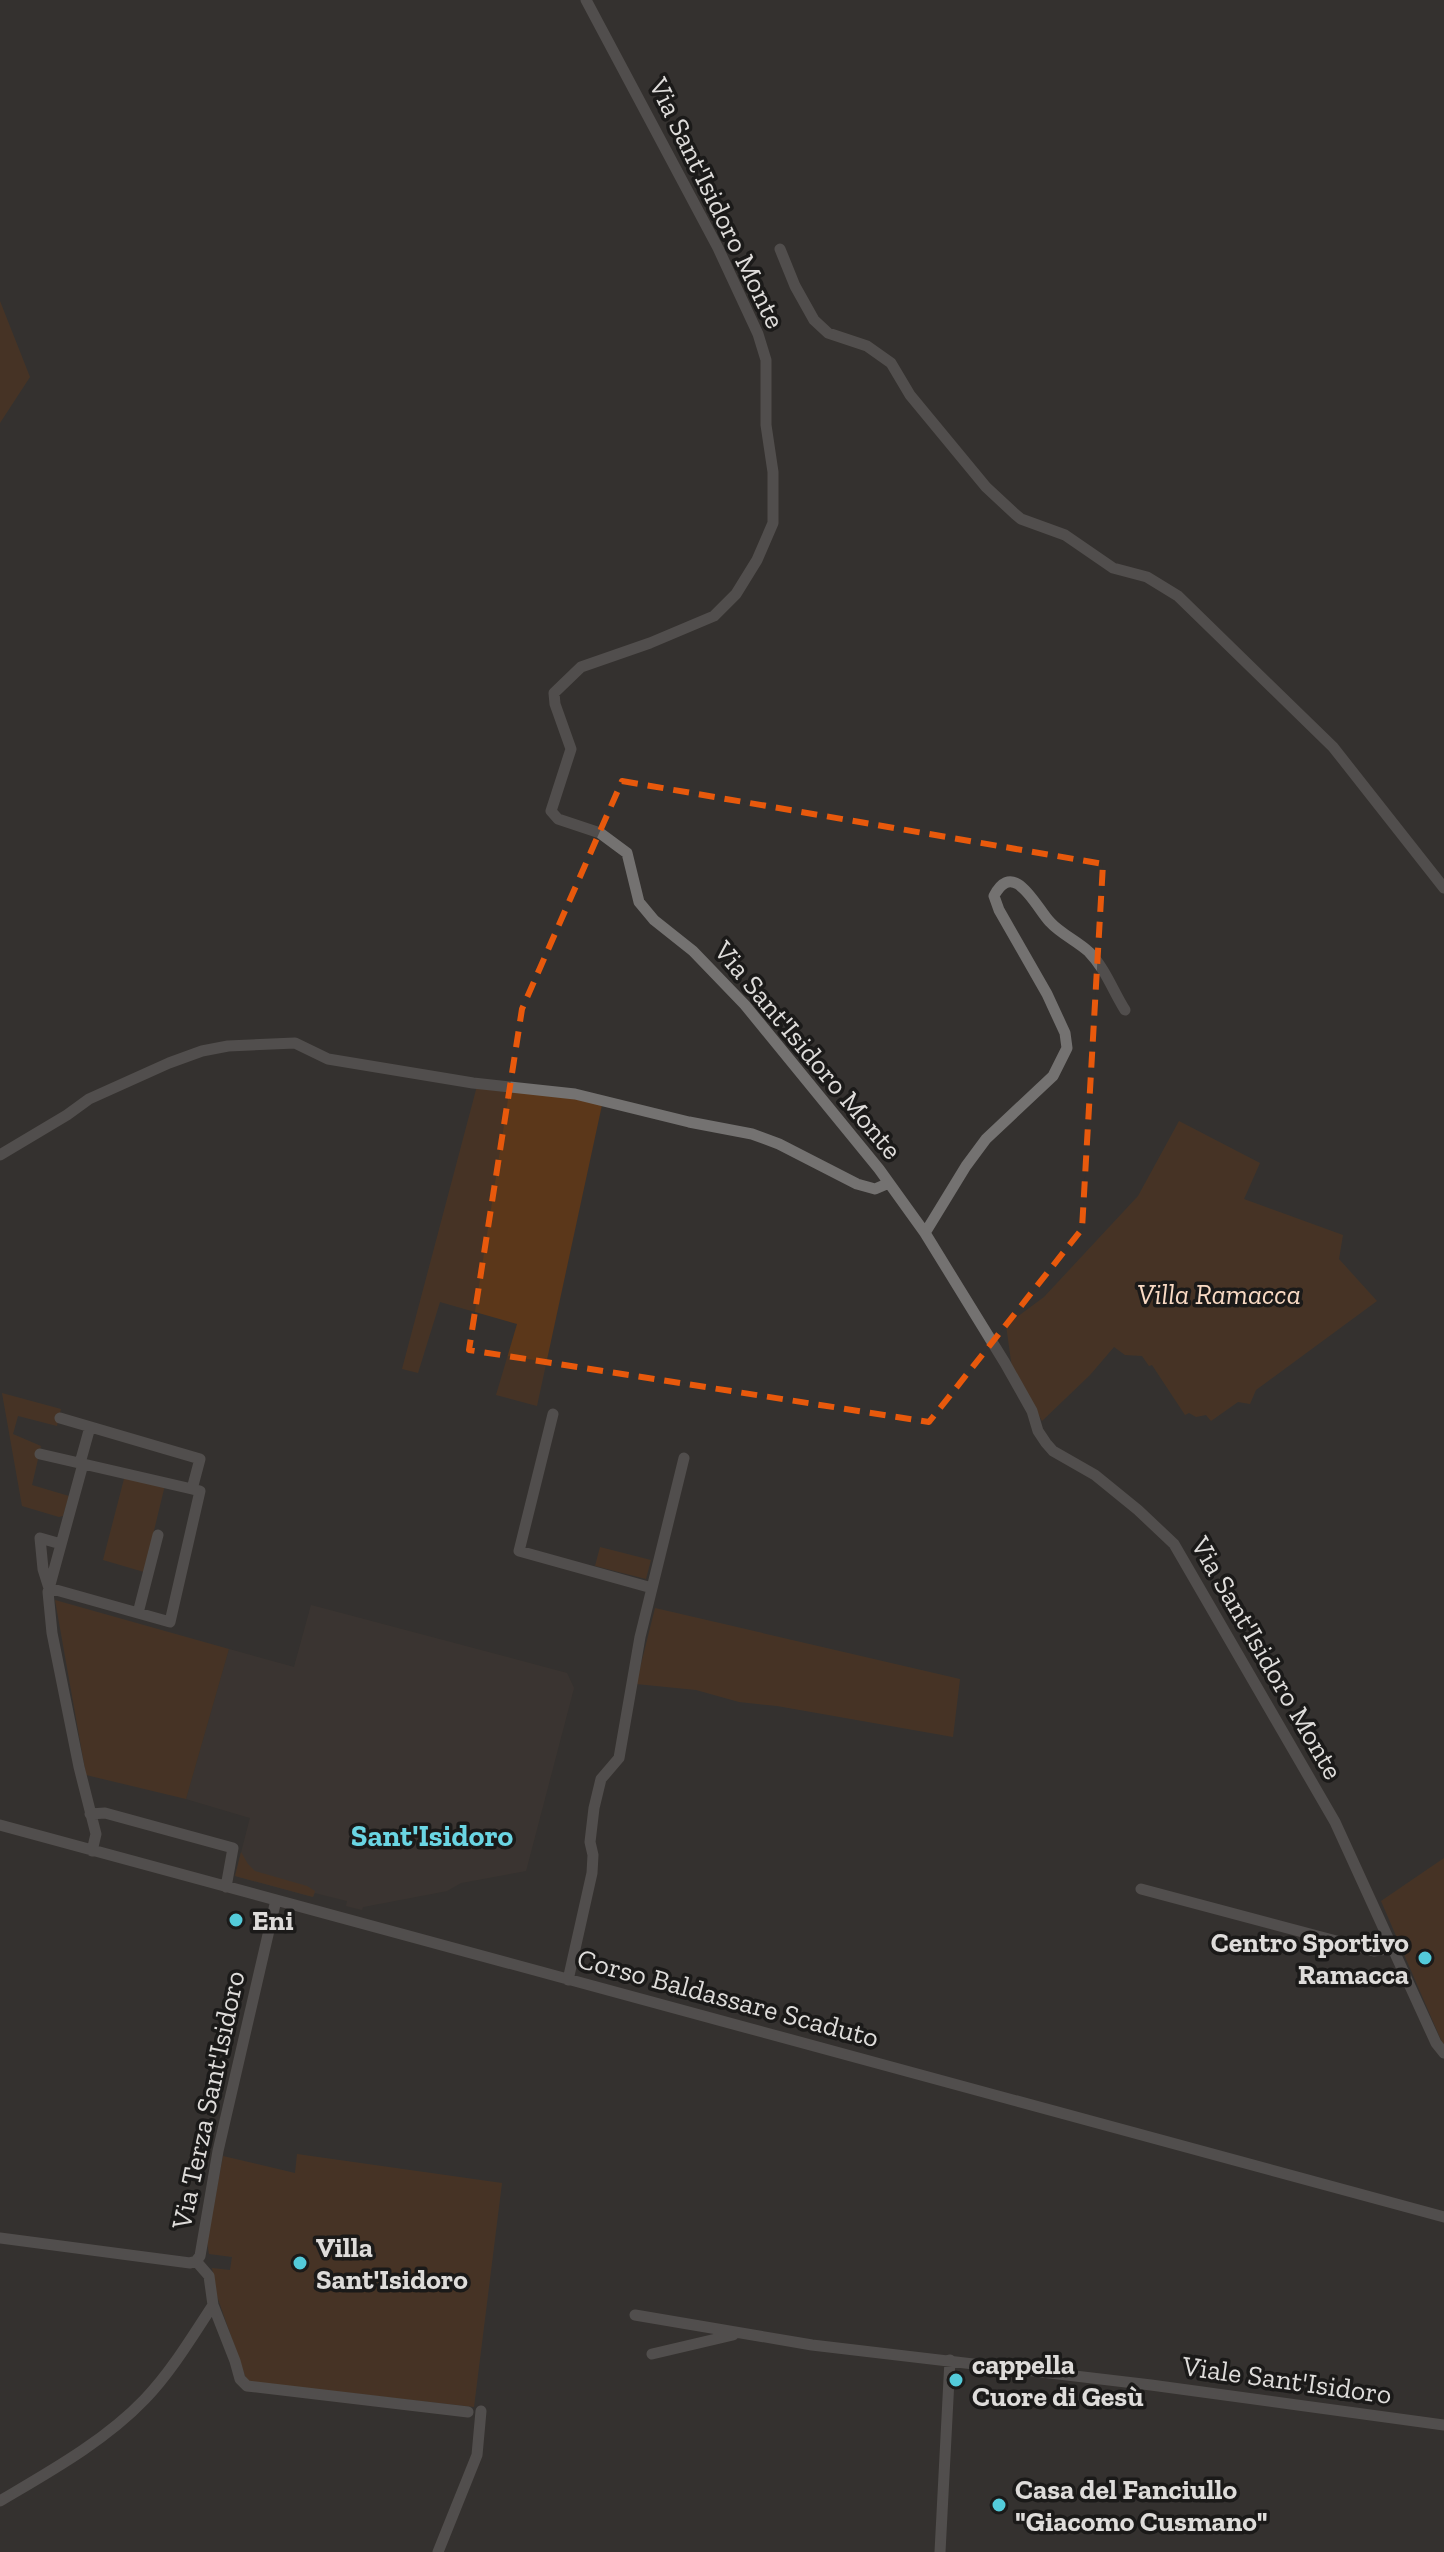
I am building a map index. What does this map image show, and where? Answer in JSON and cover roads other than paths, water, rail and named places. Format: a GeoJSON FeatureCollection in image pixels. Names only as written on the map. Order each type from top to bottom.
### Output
{"type":"FeatureCollection","features":[{"type":"Feature","properties":{"kind":"street","name":"Via Sant'Isidoro Monte"},"geometry":{"type":"LineString","coordinates":[[586,0],[718,248],[758,334],[766,360],[766,425],[773,472],[773,523],[757,560],[736,594],[714,616],[581,667],[554,693],[571,749],[551,811],[558,819],[600,833],[627,853],[639,902],[646,911],[693,951],[745,1005],[889,1183],[925,1233],[1012,1375],[1046,1443],[1053,1451],[1095,1475],[1174,1544],[1335,1822],[1436,2043],[1444,2053]]}},
{"type":"Feature","properties":{"kind":"street"},"geometry":{"type":"LineString","coordinates":[[780,249],[795,286],[814,320],[828,333],[867,346],[891,363],[910,395],[986,487],[1021,519],[1065,535],[1103,563],[1147,577],[1178,596],[1333,747],[1444,888]]}},
{"type":"Feature","properties":{"kind":"street"},"geometry":{"type":"LineString","coordinates":[[925,1233],[979,1148],[1053,1076],[1067,1048],[1065,1033],[1047,994],[999,910],[994,896],[999,887],[1006,883],[1018,884],[1030,893],[1051,923],[1097,961],[1125,1010]]}},
{"type":"Feature","properties":{"kind":"street"},"geometry":{"type":"LineString","coordinates":[[0,1155],[89,1099],[169,1063],[228,1046],[295,1043],[328,1059],[473,1083],[575,1094],[752,1134],[779,1144],[857,1184],[875,1189],[889,1183]]}},
{"type":"Feature","properties":{"kind":"street"},"geometry":{"type":"LineString","coordinates":[[553,1414],[519,1551],[652,1588]]}},
{"type":"Feature","properties":{"kind":"street"},"geometry":{"type":"LineString","coordinates":[[60,1418],[200,1459],[192,1489]]}},
{"type":"Feature","properties":{"kind":"street"},"geometry":{"type":"LineString","coordinates":[[49,1588],[90,1427]]}},
{"type":"Feature","properties":{"kind":"street"},"geometry":{"type":"LineString","coordinates":[[40,1454],[200,1491],[170,1622],[49,1588]]}},
{"type":"Feature","properties":{"kind":"street"},"geometry":{"type":"LineString","coordinates":[[568,1980],[592,1873],[590,1842],[594,1808],[601,1779],[619,1758],[640,1637],[684,1458]]}},
{"type":"Feature","properties":{"kind":"street"},"geometry":{"type":"LineString","coordinates":[[138,1613],[158,1535]]}},
{"type":"Feature","properties":{"kind":"street"},"geometry":{"type":"LineString","coordinates":[[61,1544],[40,1538],[43,1569],[49,1588],[52,1633],[96,1834],[92,1851]]}},
{"type":"Feature","properties":{"kind":"street"},"geometry":{"type":"LineString","coordinates":[[90,1814],[105,1813],[233,1848],[226,1887]]}},
{"type":"Feature","properties":{"kind":"street","name":"Corso Baldassare Scaduto"},"geometry":{"type":"LineString","coordinates":[[0,1825],[1444,2217]]}},
{"type":"Feature","properties":{"kind":"street"},"geometry":{"type":"LineString","coordinates":[[1141,1889],[1374,1951],[1393,1948]]}},
{"type":"Feature","properties":{"kind":"street","name":"Via Terza Sant'Isidoro"},"geometry":{"type":"LineString","coordinates":[[196,2261],[200,2256],[218,2151],[276,1900]]}},
{"type":"Feature","properties":{"kind":"street"},"geometry":{"type":"LineString","coordinates":[[0,2238],[190,2263],[196,2261],[209,2276],[213,2305],[240,2379],[247,2386],[468,2412]]}},
{"type":"Feature","properties":{"kind":"street"},"geometry":{"type":"LineString","coordinates":[[0,2501],[118,2425],[147,2398],[213,2305]]}},
{"type":"Feature","properties":{"kind":"street","name":"Viale Sant'Isidoro"},"geometry":{"type":"LineString","coordinates":[[635,2315],[812,2345],[950,2360],[1444,2425]]}},
{"type":"Feature","properties":{"kind":"street","name":"Viale Sant'Isidoro"},"geometry":{"type":"LineString","coordinates":[[652,2354],[743,2333]]}},
{"type":"Feature","properties":{"kind":"street"},"geometry":{"type":"LineString","coordinates":[[940,2552],[950,2360]]}},
{"type":"Feature","properties":{"kind":"street"},"geometry":{"type":"LineString","coordinates":[[438,2552],[477,2455],[481,2411]]}},
{"type":"Feature","properties":{"kind":"place","name":"Eni"},"geometry":{"type":"Point","coordinates":[236,1920]}},
{"type":"Feature","properties":{"kind":"place","name":"Centro Sportivo Ramacca"},"geometry":{"type":"Point","coordinates":[1425,1958]}},
{"type":"Feature","properties":{"kind":"place","name":"Villa Sant'Isidoro"},"geometry":{"type":"Point","coordinates":[300,2263]}},
{"type":"Feature","properties":{"kind":"place","name":"cappella Cuore di Gesù"},"geometry":{"type":"Point","coordinates":[956,2380]}},
{"type":"Feature","properties":{"kind":"place","name":"Casa del Fanciullo \"Giacomo Cusmano\""},"geometry":{"type":"Point","coordinates":[999,2505]}},
{"type":"Feature","properties":{"kind":"district","name":"Sant'Isidoro"},"geometry":{"type":"Point","coordinates":[432,1836]}},
{"type":"Feature","properties":{"kind":"park label","name":"Villa Ramacca"},"geometry":{"type":"Point","coordinates":[1219,1294]}}]}
